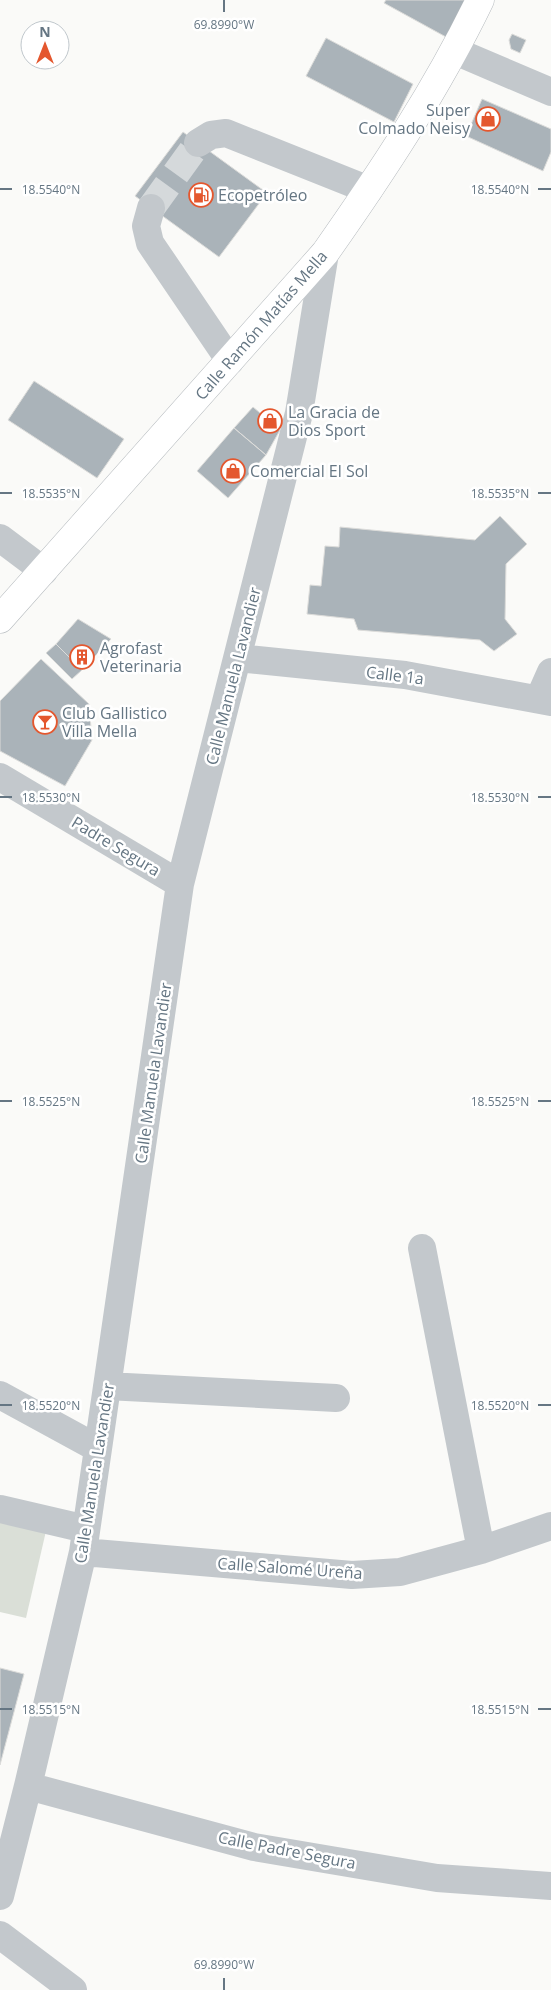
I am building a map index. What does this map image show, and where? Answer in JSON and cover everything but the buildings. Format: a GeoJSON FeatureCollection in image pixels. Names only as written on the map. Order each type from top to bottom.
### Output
{"type":"FeatureCollection","features":[{"type":"Feature","properties":{"kind":"main road","name":"Calle Ramón Matías Mella"},"geometry":{"type":"LineString","coordinates":[[0,619],[325,253],[369,190],[455,51],[480,0]]}},
{"type":"Feature","properties":{"kind":"street"},"geometry":{"type":"LineString","coordinates":[[455,51],[551,92]]}},
{"type":"Feature","properties":{"kind":"street"},"geometry":{"type":"LineString","coordinates":[[198,143],[210,135],[226,134],[369,190]]}},
{"type":"Feature","properties":{"kind":"street"},"geometry":{"type":"LineString","coordinates":[[151,208],[146,226],[150,244],[230,361]]}},
{"type":"Feature","properties":{"kind":"street","name":"Calle Manuela Lavandier"},"geometry":{"type":"LineString","coordinates":[[0,1896],[28,1786],[85,1541],[180,884],[299,413],[325,253]]}},
{"type":"Feature","properties":{"kind":"street"},"geometry":{"type":"LineString","coordinates":[[0,538],[44,570]]}},
{"type":"Feature","properties":{"kind":"street","name":"Calle 1a"},"geometry":{"type":"LineString","coordinates":[[238,658],[405,674],[545,701]]}},
{"type":"Feature","properties":{"kind":"street"},"geometry":{"type":"LineString","coordinates":[[545,701],[551,672]]}},
{"type":"Feature","properties":{"kind":"street","name":"Padre Segura"},"geometry":{"type":"LineString","coordinates":[[0,777],[180,884]]}},
{"type":"Feature","properties":{"kind":"street"},"geometry":{"type":"LineString","coordinates":[[422,1248],[481,1550]]}},
{"type":"Feature","properties":{"kind":"street"},"geometry":{"type":"LineString","coordinates":[[107,1386],[336,1398]]}},
{"type":"Feature","properties":{"kind":"street"},"geometry":{"type":"LineString","coordinates":[[0,1395],[97,1448]]}},
{"type":"Feature","properties":{"kind":"street","name":"Calle Salomé Ureña"},"geometry":{"type":"LineString","coordinates":[[0,1509],[85,1541],[352,1575],[400,1572],[481,1550],[551,1526]]}},
{"type":"Feature","properties":{"kind":"street","name":"Calle Padre Segura"},"geometry":{"type":"LineString","coordinates":[[28,1786],[254,1847],[437,1878],[551,1886]]}},
{"type":"Feature","properties":{"kind":"street"},"geometry":{"type":"LineString","coordinates":[[0,1935],[73,1990]]}},
{"type":"Feature","properties":{"kind":"shaded area"},"geometry":{"type":"Polygon","coordinates":[[[0,1521],[46,1531],[26,1618],[0,1612],[0,1521]]]}},
{"type":"Feature","properties":{"kind":"tunnel"},"geometry":{"type":"LineString","coordinates":[[151,208],[198,143]]}},
{"type":"Feature","properties":{"kind":"place","name":"Super Colmado Neisy"},"geometry":{"type":"Point","coordinates":[488,119]}},
{"type":"Feature","properties":{"kind":"place","name":"Ecopetróleo"},"geometry":{"type":"Point","coordinates":[201,195]}},
{"type":"Feature","properties":{"kind":"place","name":"La Gracia de Dios Sport"},"geometry":{"type":"Point","coordinates":[270,421]}},
{"type":"Feature","properties":{"kind":"place","name":"Comercial El Sol"},"geometry":{"type":"Point","coordinates":[233,471]}},
{"type":"Feature","properties":{"kind":"place","name":"Agrofast Veterinaria"},"geometry":{"type":"Point","coordinates":[82,657]}},
{"type":"Feature","properties":{"kind":"place","name":"Club Gallistico Villa Mella"},"geometry":{"type":"Point","coordinates":[45,722]}}]}
